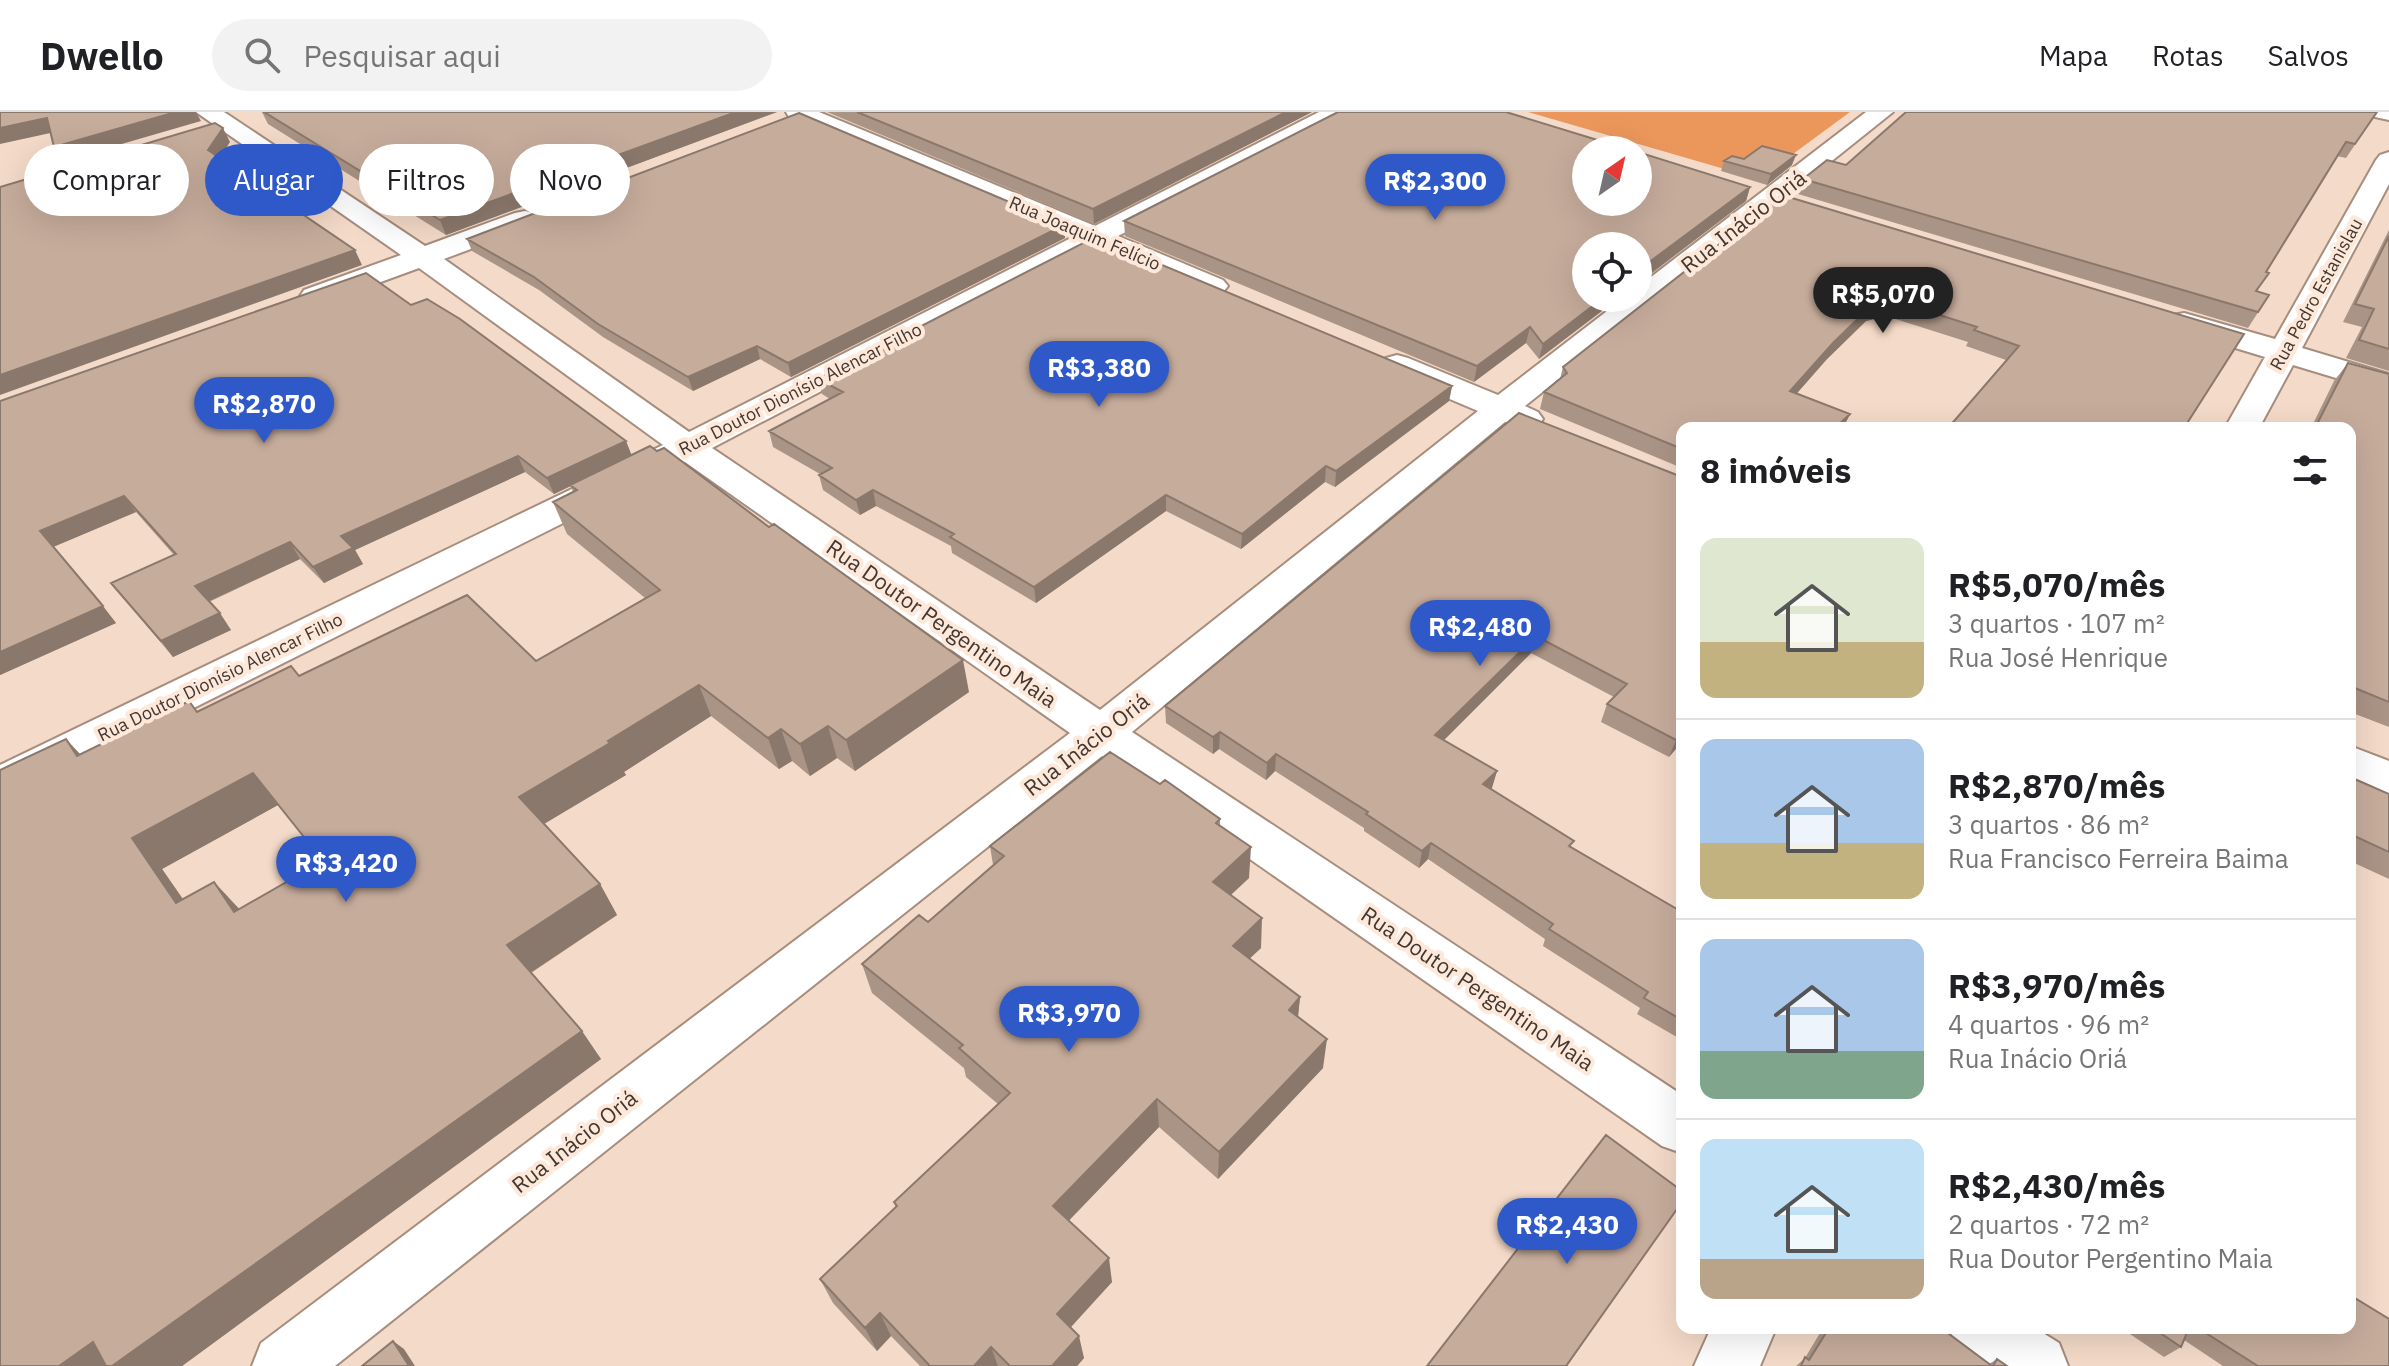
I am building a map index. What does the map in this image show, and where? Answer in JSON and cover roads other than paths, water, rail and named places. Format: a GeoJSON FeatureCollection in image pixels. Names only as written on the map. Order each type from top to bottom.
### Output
{"type":"FeatureCollection","features":[{"type":"Feature","properties":{"kind":"street","name":"Rua Doutor Dionísio Alencar Filho"},"geometry":{"type":"LineString","coordinates":[[0,785],[687,447],[1338,112]]}},
{"type":"Feature","properties":{"kind":"street","name":"Rua Inácio Oriá"},"geometry":{"type":"LineString","coordinates":[[284,1366],[1101,733],[1501,409],[1881,112]]}},
{"type":"Feature","properties":{"kind":"street","name":"Rua Joaquim Felício"},"geometry":{"type":"LineString","coordinates":[[795,116],[1095,236],[1240,298]]}},
{"type":"Feature","properties":{"kind":"street","name":"Rua Doutor Pergentino Maia"},"geometry":{"type":"LineString","coordinates":[[222,122],[423,257],[687,447],[1101,733],[1676,1123]]}},
{"type":"Feature","properties":{"kind":"street","name":"Rua Pedro Estanislau"},"geometry":{"type":"LineString","coordinates":[[2245,422],[2389,160]]}},
{"type":"Feature","properties":{"kind":"street"},"geometry":{"type":"LineString","coordinates":[[292,304],[530,216]]}},
{"type":"Feature","properties":{"kind":"street"},"geometry":{"type":"LineString","coordinates":[[2163,316],[2389,384]]}},
{"type":"Feature","properties":{"kind":"street"},"geometry":{"type":"LineString","coordinates":[[1371,354],[1557,432]]}},
{"type":"Feature","properties":{"kind":"street"},"geometry":{"type":"LineString","coordinates":[[2356,765],[2389,779]]}},
{"type":"Feature","properties":{"kind":"street"},"geometry":{"type":"LineString","coordinates":[[1726,1366],[1742,1334]]}},
{"type":"Feature","properties":{"kind":"street"},"geometry":{"type":"LineString","coordinates":[[1989,1334],[2036,1366]]}}]}
